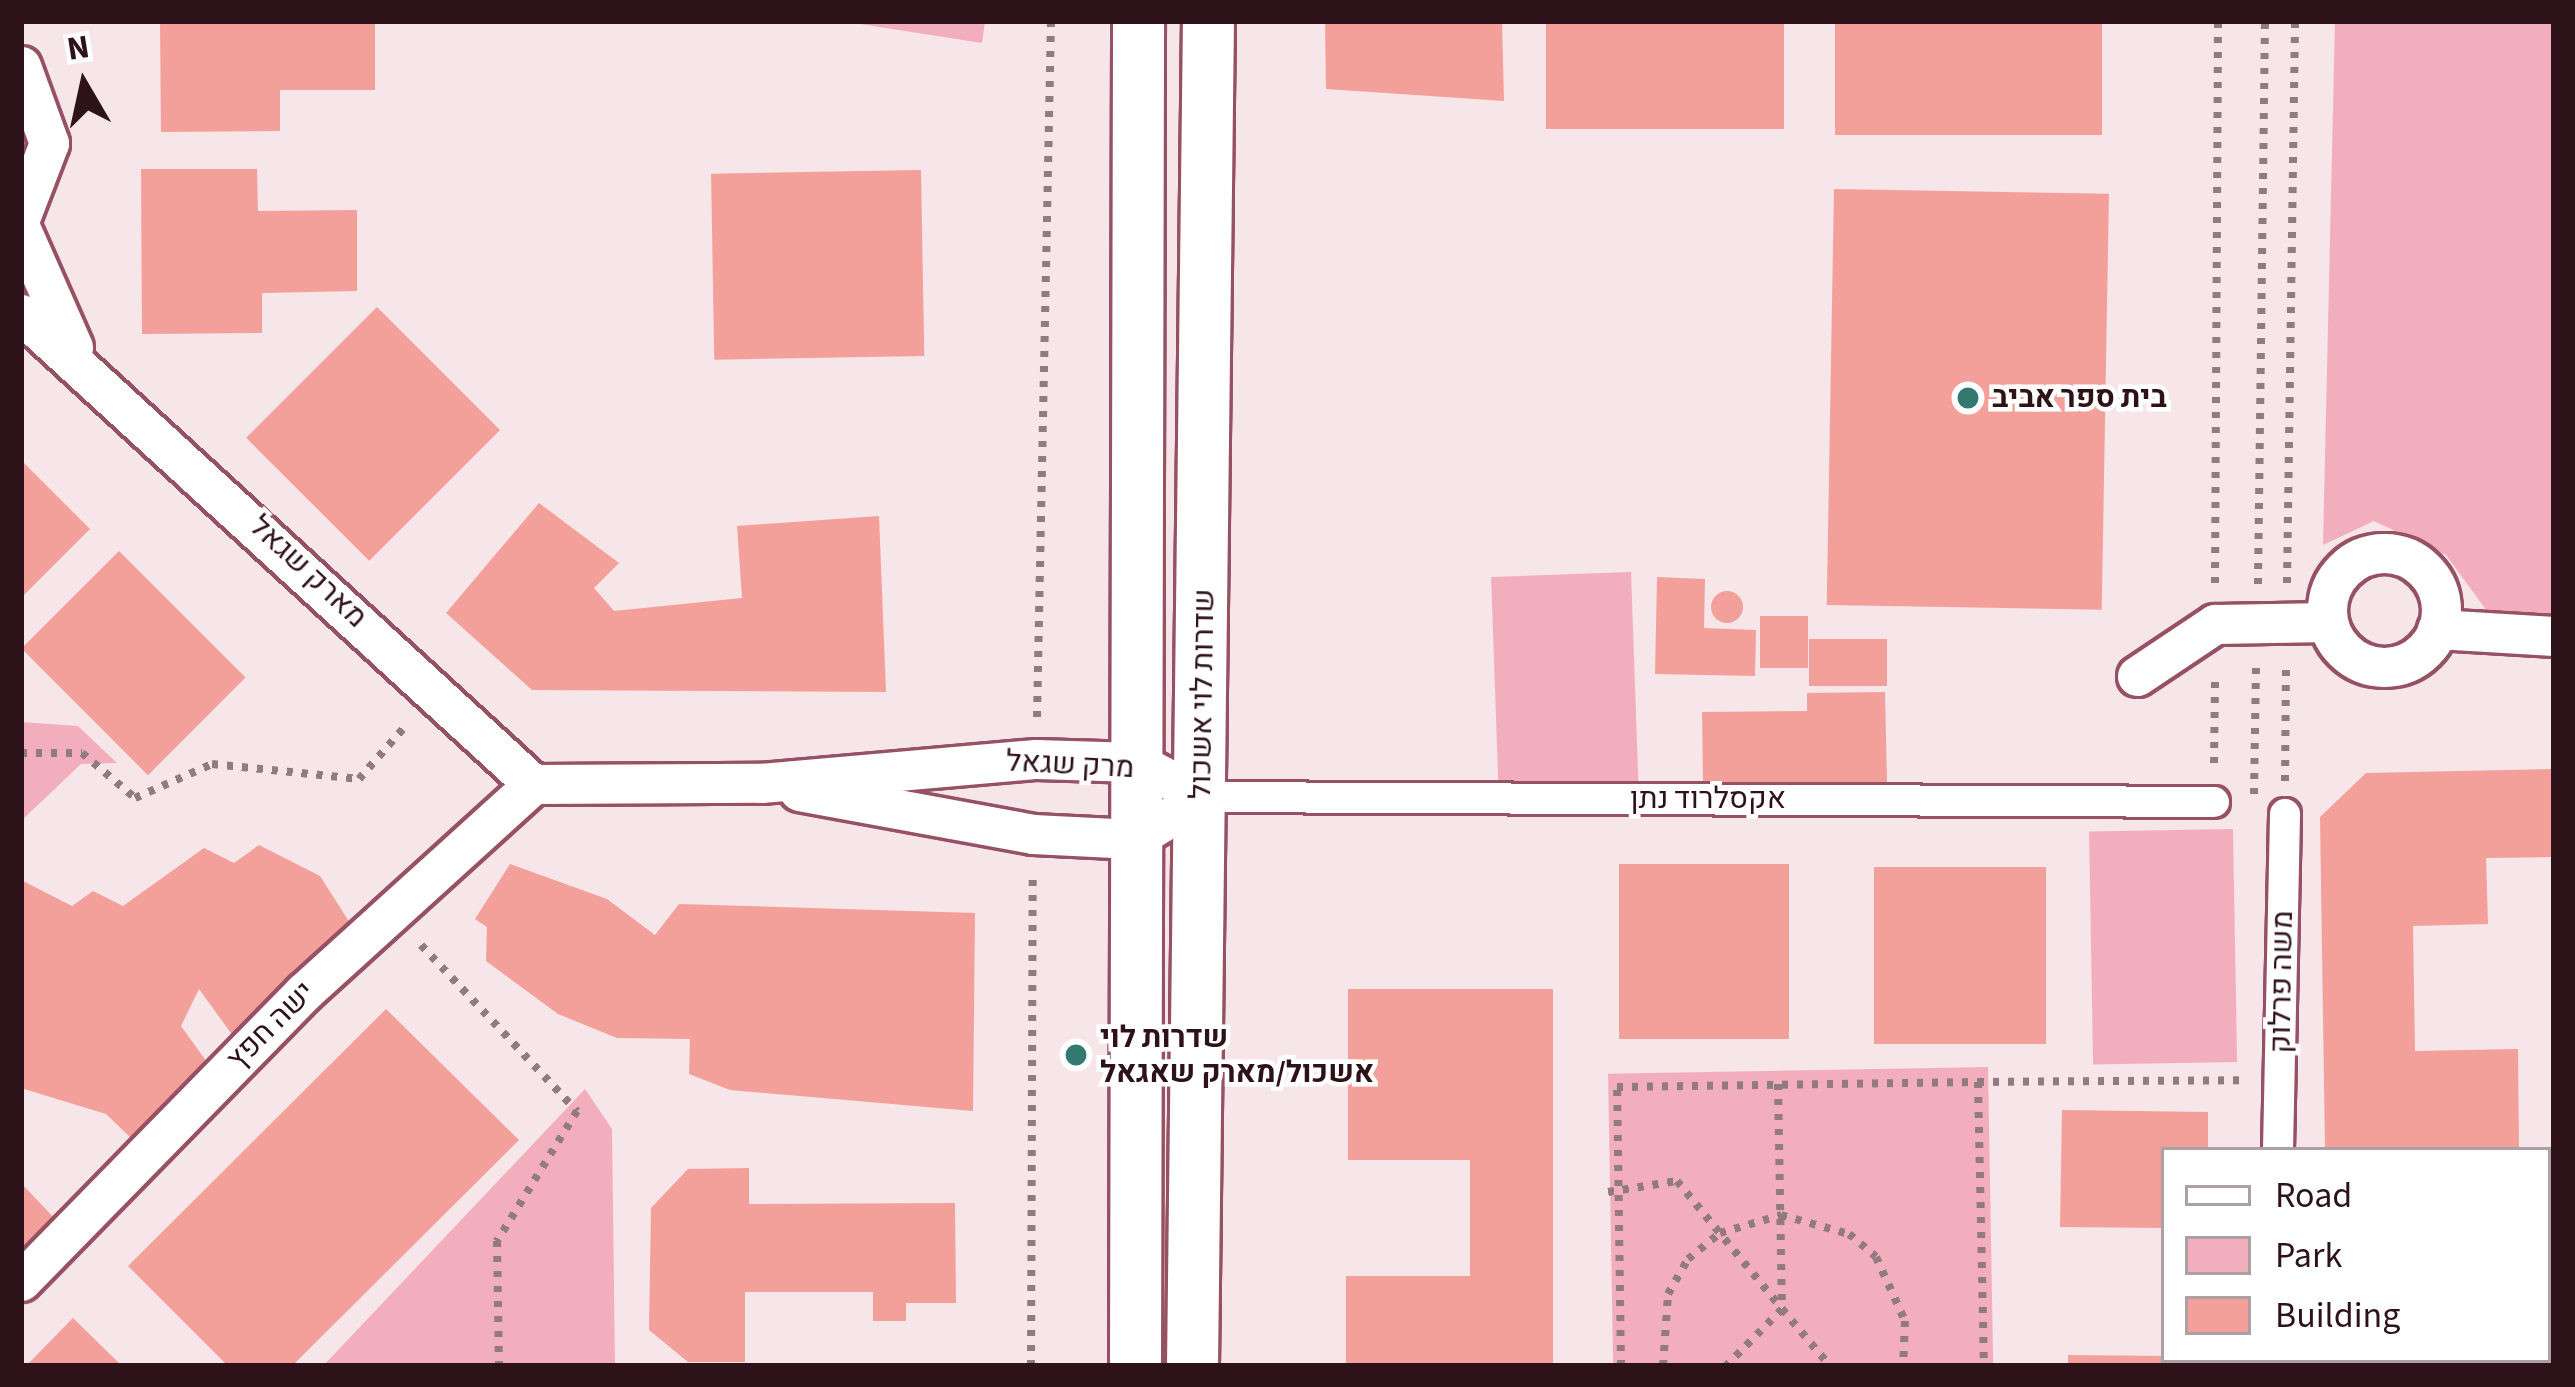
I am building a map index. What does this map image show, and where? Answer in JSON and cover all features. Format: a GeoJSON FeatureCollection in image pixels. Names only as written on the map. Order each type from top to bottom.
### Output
{"type":"FeatureCollection","features":[{"type":"Feature","properties":{"kind":"street"},"geometry":{"type":"LineString","coordinates":[[1135,1366],[1138,21]]}},
{"type":"Feature","properties":{"kind":"street","name":"שדרות לוי אשכול"},"geometry":{"type":"LineString","coordinates":[[1192,1366],[1203,796],[1208,21]]}},
{"type":"Feature","properties":{"kind":"street"},"geometry":{"type":"LineString","coordinates":[[21,66],[49,143],[21,216]]}},
{"type":"Feature","properties":{"kind":"street"},"geometry":{"type":"LineString","coordinates":[[21,229],[81,363]]}},
{"type":"Feature","properties":{"kind":"street"},"geometry":{"type":"LineString","coordinates":[[21,314],[81,363]]}},
{"type":"Feature","properties":{"kind":"street","name":"מארק שגאל"},"geometry":{"type":"LineString","coordinates":[[81,363],[533,784]]}},
{"type":"Feature","properties":{"kind":"street"},"geometry":{"type":"LineString","coordinates":[[2398,554],[2438,592],[2438,629],[2415,658],[2380,666],[2346,653],[2328,622],[2344,568],[2398,554]]}},
{"type":"Feature","properties":{"kind":"street"},"geometry":{"type":"LineString","coordinates":[[2137,676],[2215,624],[2328,622]]}},
{"type":"Feature","properties":{"kind":"street"},"geometry":{"type":"LineString","coordinates":[[2438,629],[2554,636]]}},
{"type":"Feature","properties":{"kind":"street","name":"מרק שגאל"},"geometry":{"type":"LineString","coordinates":[[533,784],[761,783],[1036,759],[1136,762],[1203,796]]}},
{"type":"Feature","properties":{"kind":"street","name":"מרק שגאל"},"geometry":{"type":"LineString","coordinates":[[761,783],[1034,834],[1134,839]]}},
{"type":"Feature","properties":{"kind":"street","name":"ישה חפץ"},"geometry":{"type":"LineString","coordinates":[[21,1281],[391,913],[533,784]]}},
{"type":"Feature","properties":{"kind":"street"},"geometry":{"type":"LineString","coordinates":[[1134,839],[1203,796]]}},
{"type":"Feature","properties":{"kind":"street","name":"אקסלרוד נתן"},"geometry":{"type":"LineString","coordinates":[[1203,796],[2214,802]]}},
{"type":"Feature","properties":{"kind":"street","name":"משה פרלוק"},"geometry":{"type":"LineString","coordinates":[[2278,1147],[2285,807]]}},
{"type":"Feature","properties":{"kind":"path"},"geometry":{"type":"LineString","coordinates":[[1036,759],[1051,21]]}},
{"type":"Feature","properties":{"kind":"path"},"geometry":{"type":"LineString","coordinates":[[2218,21],[2214,802],[2254,801],[2285,807],[2272,623],[2265,21]]}},
{"type":"Feature","properties":{"kind":"path"},"geometry":{"type":"LineString","coordinates":[[2254,801],[2272,623],[2295,21]]}},
{"type":"Feature","properties":{"kind":"path"},"geometry":{"type":"LineString","coordinates":[[21,753],[82,752],[135,798],[212,764],[359,779],[436,691]]}},
{"type":"Feature","properties":{"kind":"path"},"geometry":{"type":"LineString","coordinates":[[1030,1366],[1034,834]]}},
{"type":"Feature","properties":{"kind":"path"},"geometry":{"type":"LineString","coordinates":[[391,913],[577,1112],[497,1241],[500,1366]]}},
{"type":"Feature","properties":{"kind":"path"},"geometry":{"type":"LineString","coordinates":[[1621,1366],[1617,1087],[2280,1079]]}},
{"type":"Feature","properties":{"kind":"path"},"geometry":{"type":"LineString","coordinates":[[1978,1082],[1984,1366]]}},
{"type":"Feature","properties":{"kind":"path"},"geometry":{"type":"LineString","coordinates":[[1726,1366],[1782,1309],[1778,1084]]}},
{"type":"Feature","properties":{"kind":"path"},"geometry":{"type":"LineString","coordinates":[[1608,1192],[1677,1181],[1830,1366]]}},
{"type":"Feature","properties":{"kind":"path"},"geometry":{"type":"LineString","coordinates":[[1663,1366],[1667,1294],[1720,1233],[1780,1216],[1849,1234],[1876,1257],[1905,1321],[1903,1366]]}},
{"type":"Feature","properties":{"kind":"green space"},"geometry":{"type":"Polygon","coordinates":[[[841,21],[985,21],[982,43],[841,21]]]}},
{"type":"Feature","properties":{"kind":"green space"},"geometry":{"type":"Polygon","coordinates":[[[2335,21],[2554,21],[2554,619],[2492,618],[2446,555],[2374,521],[2323,545],[2335,21]]]}},
{"type":"Feature","properties":{"kind":"green space"},"geometry":{"type":"Polygon","coordinates":[[[1631,572],[1638,782],[1498,787],[1491,577],[1631,572]]]}},
{"type":"Feature","properties":{"kind":"green space"},"geometry":{"type":"Polygon","coordinates":[[[21,722],[78,726],[117,763],[81,764],[21,821],[21,722]]]}},
{"type":"Feature","properties":{"kind":"green space"},"geometry":{"type":"Polygon","coordinates":[[[2233,829],[2237,1062],[2093,1064],[2089,832],[2233,829]]]}},
{"type":"Feature","properties":{"kind":"green space"},"geometry":{"type":"Polygon","coordinates":[[[1988,1067],[1993,1366],[1613,1366],[1608,1074],[1988,1067]]]}},
{"type":"Feature","properties":{"kind":"green space"},"geometry":{"type":"Polygon","coordinates":[[[585,1089],[612,1129],[615,1366],[323,1366],[585,1089]]]}},
{"type":"Feature","properties":{"kind":"building"},"geometry":{"type":"Polygon","coordinates":[[[160,21],[375,21],[375,90],[280,90],[280,131],[161,132],[160,21]]]}},
{"type":"Feature","properties":{"kind":"building"},"geometry":{"type":"Polygon","coordinates":[[[1325,21],[1502,21],[1504,101],[1326,89],[1325,21]]]}},
{"type":"Feature","properties":{"kind":"building"},"geometry":{"type":"Polygon","coordinates":[[[1546,21],[1784,21],[1784,129],[1546,129],[1546,21]]]}},
{"type":"Feature","properties":{"kind":"building"},"geometry":{"type":"Polygon","coordinates":[[[1835,21],[2102,21],[2102,135],[1835,135],[1835,21]]]}},
{"type":"Feature","properties":{"kind":"building"},"geometry":{"type":"Polygon","coordinates":[[[141,169],[257,169],[258,211],[357,210],[357,291],[262,293],[262,333],[142,334],[141,169]]]}},
{"type":"Feature","properties":{"kind":"building"},"geometry":{"type":"Polygon","coordinates":[[[921,170],[924,356],[714,360],[711,174],[921,170]]]}},
{"type":"Feature","properties":{"kind":"building","name":"בית ספר אביב"},"geometry":{"type":"Polygon","coordinates":[[[1834,189],[2109,194],[2102,610],[1827,605],[1834,189]]]}},
{"type":"Feature","properties":{"kind":"building"},"geometry":{"type":"Polygon","coordinates":[[[377,307],[500,430],[369,561],[246,438],[377,307]]]}},
{"type":"Feature","properties":{"kind":"building"},"geometry":{"type":"Polygon","coordinates":[[[21,460],[90,529],[21,598],[21,460]]]}},
{"type":"Feature","properties":{"kind":"building"},"geometry":{"type":"Polygon","coordinates":[[[539,503],[619,563],[594,588],[614,611],[742,598],[737,526],[879,516],[886,692],[532,690],[446,613],[539,503]]]}},
{"type":"Feature","properties":{"kind":"building"},"geometry":{"type":"Polygon","coordinates":[[[119,551],[246,678],[148,775],[21,649],[119,551]]]}},
{"type":"Feature","properties":{"kind":"building"},"geometry":{"type":"Polygon","coordinates":[[[1657,577],[1705,579],[1704,628],[1756,630],[1755,676],[1655,674],[1657,577]]]}},
{"type":"Feature","properties":{"kind":"building"},"geometry":{"type":"Polygon","coordinates":[[[1727,591],[1738,596],[1743,607],[1738,618],[1727,623],[1716,618],[1711,607],[1716,596],[1727,591]]]}},
{"type":"Feature","properties":{"kind":"building"},"geometry":{"type":"Polygon","coordinates":[[[1760,616],[1808,616],[1808,668],[1760,668],[1760,616]]]}},
{"type":"Feature","properties":{"kind":"building"},"geometry":{"type":"Polygon","coordinates":[[[1809,639],[1887,639],[1887,686],[1809,686],[1809,639]]]}},
{"type":"Feature","properties":{"kind":"building"},"geometry":{"type":"Polygon","coordinates":[[[1885,692],[1887,783],[1703,784],[1702,712],[1807,711],[1807,693],[1885,692]]]}},
{"type":"Feature","properties":{"kind":"building"},"geometry":{"type":"Polygon","coordinates":[[[2554,769],[2554,857],[2486,858],[2488,924],[2413,926],[2415,1051],[2518,1049],[2519,1147],[2325,1147],[2320,817],[2366,773],[2554,769]]]}},
{"type":"Feature","properties":{"kind":"building"},"geometry":{"type":"Polygon","coordinates":[[[259,845],[320,876],[355,931],[233,1036],[199,989],[181,1026],[209,1065],[134,1141],[106,1114],[21,1088],[21,880],[72,906],[93,891],[123,906],[204,848],[234,863],[259,845]]]}},
{"type":"Feature","properties":{"kind":"building"},"geometry":{"type":"Polygon","coordinates":[[[510,864],[607,899],[655,935],[679,904],[975,913],[973,1111],[730,1090],[689,1074],[690,1039],[617,1038],[558,1014],[486,961],[487,927],[475,919],[510,864]]]}},
{"type":"Feature","properties":{"kind":"building"},"geometry":{"type":"Polygon","coordinates":[[[1619,864],[1789,864],[1789,1039],[1619,1039],[1619,864]]]}},
{"type":"Feature","properties":{"kind":"building"},"geometry":{"type":"Polygon","coordinates":[[[1874,867],[2046,867],[2046,1044],[1874,1044],[1874,867]]]}},
{"type":"Feature","properties":{"kind":"building"},"geometry":{"type":"Polygon","coordinates":[[[1348,989],[1553,989],[1553,1366],[1346,1366],[1346,1276],[1470,1276],[1470,1160],[1348,1160],[1348,989]]]}},
{"type":"Feature","properties":{"kind":"building"},"geometry":{"type":"Polygon","coordinates":[[[386,1009],[519,1140],[292,1366],[228,1366],[128,1266],[386,1009]]]}},
{"type":"Feature","properties":{"kind":"building"},"geometry":{"type":"Polygon","coordinates":[[[2062,1110],[2208,1112],[2208,1147],[2161,1147],[2161,1228],[2060,1227],[2062,1110]]]}},
{"type":"Feature","properties":{"kind":"building"},"geometry":{"type":"Polygon","coordinates":[[[749,1168],[749,1204],[955,1203],[956,1303],[906,1303],[906,1321],[873,1321],[873,1292],[745,1292],[745,1362],[688,1362],[649,1330],[651,1208],[688,1169],[749,1168]]]}},
{"type":"Feature","properties":{"kind":"building"},"geometry":{"type":"Polygon","coordinates":[[[21,1183],[57,1221],[21,1253],[21,1183]]]}},
{"type":"Feature","properties":{"kind":"building"},"geometry":{"type":"Polygon","coordinates":[[[73,1318],[122,1366],[26,1366],[73,1318]]]}},
{"type":"Feature","properties":{"kind":"building"},"geometry":{"type":"Polygon","coordinates":[[[2068,1355],[2161,1356],[2161,1363],[2195,1366],[2068,1366],[2068,1355]]]}},
{"type":"Feature","properties":{"kind":"building"},"geometry":{"type":"Polygon","coordinates":[[[2324,1363],[2517,1363],[2517,1366],[2324,1363]]]}},
{"type":"Feature","properties":{"kind":"place","name":"בית ספר אביב"},"geometry":{"type":"Point","coordinates":[1968,398]}},
{"type":"Feature","properties":{"kind":"place","name":"שדרות לוי אשכול/מארק שאגאל"},"geometry":{"type":"Point","coordinates":[1076,1055]}}]}
